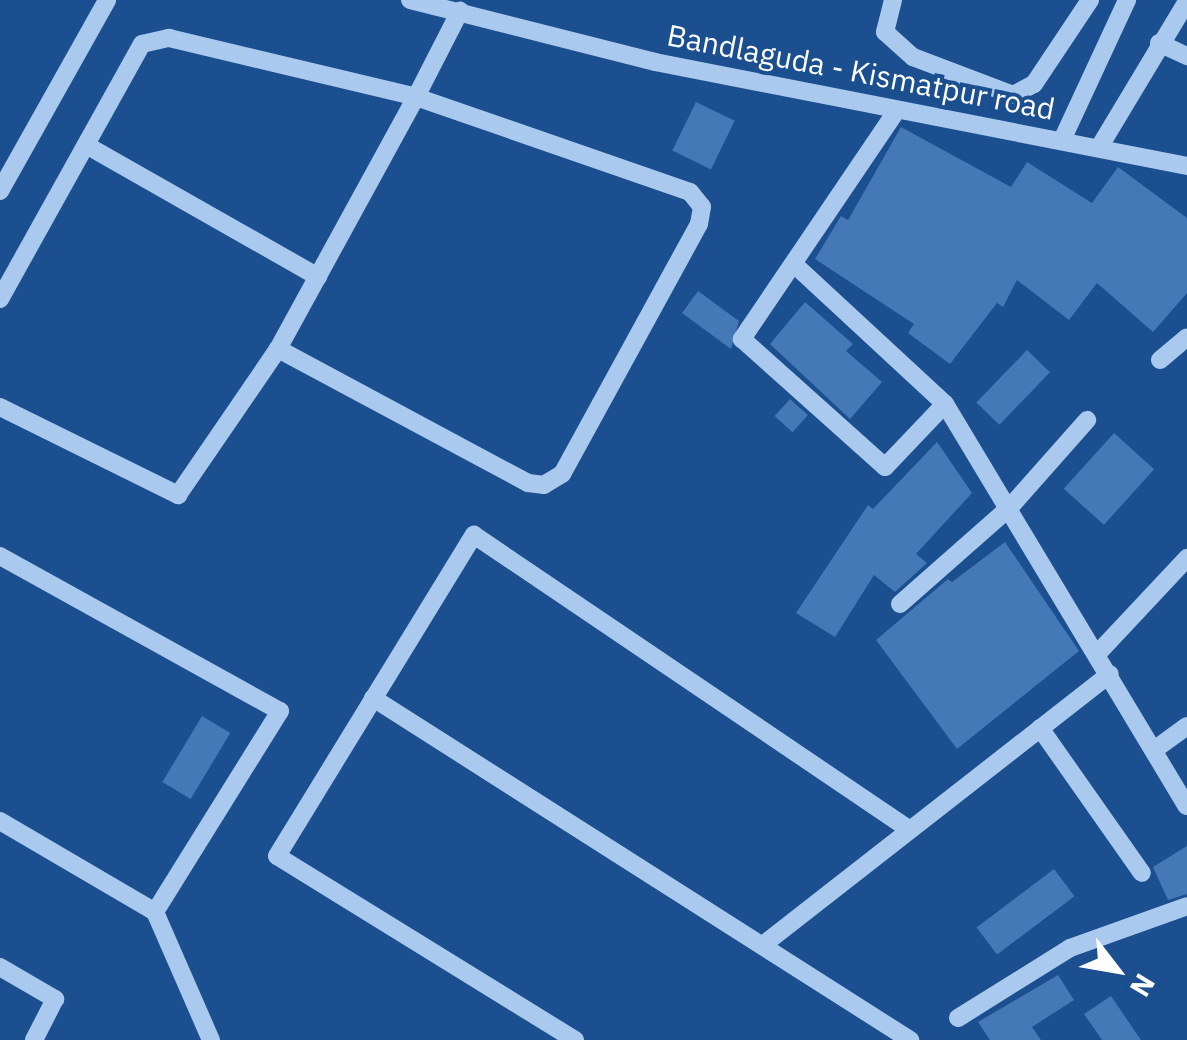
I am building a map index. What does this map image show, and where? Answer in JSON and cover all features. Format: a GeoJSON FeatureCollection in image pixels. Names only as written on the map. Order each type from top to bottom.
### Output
{"type":"FeatureCollection","features":[{"type":"Feature","properties":{"kind":"street"},"geometry":{"type":"LineString","coordinates":[[0,191],[107,0]]}},
{"type":"Feature","properties":{"kind":"street","name":"Bandlaguda - Kismatpur road"},"geometry":{"type":"LineString","coordinates":[[414,0],[654,62],[1063,138],[1187,166]]}},
{"type":"Feature","properties":{"kind":"street"},"geometry":{"type":"LineString","coordinates":[[893,0],[885,32],[913,57],[1013,94],[1034,84],[1090,0]]}},
{"type":"Feature","properties":{"kind":"street"},"geometry":{"type":"LineString","coordinates":[[1063,138],[1127,0]]}},
{"type":"Feature","properties":{"kind":"street"},"geometry":{"type":"LineString","coordinates":[[1100,146],[1187,0]]}},
{"type":"Feature","properties":{"kind":"street"},"geometry":{"type":"LineString","coordinates":[[0,407],[178,495],[278,349],[460,11]]}},
{"type":"Feature","properties":{"kind":"street"},"geometry":{"type":"LineString","coordinates":[[0,298],[142,44],[169,38],[416,98],[690,192],[702,207],[700,224],[562,474],[544,485],[528,483],[278,349]]}},
{"type":"Feature","properties":{"kind":"street"},"geometry":{"type":"LineString","coordinates":[[1159,44],[1187,56]]}},
{"type":"Feature","properties":{"kind":"street"},"geometry":{"type":"LineString","coordinates":[[897,110],[796,266],[742,340],[886,467],[945,404]]}},
{"type":"Feature","properties":{"kind":"street"},"geometry":{"type":"LineString","coordinates":[[86,145],[318,277]]}},
{"type":"Feature","properties":{"kind":"street"},"geometry":{"type":"LineString","coordinates":[[796,266],[945,404],[1012,506],[1187,806]]}},
{"type":"Feature","properties":{"kind":"street"},"geometry":{"type":"LineString","coordinates":[[1160,360],[1187,336]]}},
{"type":"Feature","properties":{"kind":"street"},"geometry":{"type":"LineString","coordinates":[[900,604],[1012,506],[1087,420]]}},
{"type":"Feature","properties":{"kind":"street"},"geometry":{"type":"LineString","coordinates":[[574,1040],[277,856],[474,535],[910,830]]}},
{"type":"Feature","properties":{"kind":"street"},"geometry":{"type":"LineString","coordinates":[[0,556],[280,711],[155,912]]}},
{"type":"Feature","properties":{"kind":"street"},"geometry":{"type":"LineString","coordinates":[[1099,652],[1187,558]]}},
{"type":"Feature","properties":{"kind":"street"},"geometry":{"type":"LineString","coordinates":[[763,945],[1110,674]]}},
{"type":"Feature","properties":{"kind":"street"},"geometry":{"type":"LineString","coordinates":[[373,698],[910,1040]]}},
{"type":"Feature","properties":{"kind":"street"},"geometry":{"type":"LineString","coordinates":[[1154,750],[1187,726]]}},
{"type":"Feature","properties":{"kind":"street"},"geometry":{"type":"LineString","coordinates":[[1040,728],[1142,873]]}},
{"type":"Feature","properties":{"kind":"street"},"geometry":{"type":"LineString","coordinates":[[0,820],[155,912],[212,1040]]}},
{"type":"Feature","properties":{"kind":"street"},"geometry":{"type":"LineString","coordinates":[[958,1018],[1070,948],[1187,906]]}},
{"type":"Feature","properties":{"kind":"street"},"geometry":{"type":"LineString","coordinates":[[0,967],[55,998],[34,1040]]}},
{"type":"Feature","properties":{"kind":"building"},"geometry":{"type":"Polygon","coordinates":[[[696,102],[735,121],[711,169],[672,151],[696,102]]]}},
{"type":"Feature","properties":{"kind":"building"},"geometry":{"type":"Polygon","coordinates":[[[901,127],[1011,187],[1027,162],[1092,203],[1118,167],[1187,218],[1187,293],[1153,332],[1097,283],[1069,320],[1017,280],[1003,307],[997,303],[950,364],[908,333],[914,324],[815,259],[841,216],[848,220],[901,127]]]}},
{"type":"Feature","properties":{"kind":"building"},"geometry":{"type":"Polygon","coordinates":[[[698,291],[739,321],[731,349],[682,313],[698,291]]]}},
{"type":"Feature","properties":{"kind":"building"},"geometry":{"type":"Polygon","coordinates":[[[805,302],[853,344],[846,351],[882,382],[850,419],[770,344],[805,302]]]}},
{"type":"Feature","properties":{"kind":"building"},"geometry":{"type":"Polygon","coordinates":[[[1027,350],[1050,372],[999,425],[976,403],[1027,350]]]}},
{"type":"Feature","properties":{"kind":"building"},"geometry":{"type":"Polygon","coordinates":[[[790,399],[808,415],[792,432],[775,416],[790,399]]]}},
{"type":"Feature","properties":{"kind":"building"},"geometry":{"type":"Polygon","coordinates":[[[1114,433],[1154,469],[1104,525],[1064,489],[1114,433]]]}},
{"type":"Feature","properties":{"kind":"building"},"geometry":{"type":"Polygon","coordinates":[[[937,442],[972,493],[916,554],[927,563],[895,592],[874,575],[835,637],[796,613],[868,505],[873,509],[937,442]]]}},
{"type":"Feature","properties":{"kind":"building"},"geometry":{"type":"Polygon","coordinates":[[[1005,542],[1079,651],[957,749],[876,640],[948,579],[952,582],[1005,542]]]}},
{"type":"Feature","properties":{"kind":"building"},"geometry":{"type":"Polygon","coordinates":[[[202,716],[230,733],[191,799],[162,782],[202,716]]]}},
{"type":"Feature","properties":{"kind":"building"},"geometry":{"type":"Polygon","coordinates":[[[1187,846],[1187,894],[1168,900],[1153,867],[1187,846]]]}},
{"type":"Feature","properties":{"kind":"building"},"geometry":{"type":"Polygon","coordinates":[[[1054,869],[1074,896],[997,955],[977,927],[1054,869]]]}},
{"type":"Feature","properties":{"kind":"building"},"geometry":{"type":"Polygon","coordinates":[[[1058,975],[1074,1000],[1032,1027],[1041,1040],[990,1040],[978,1022],[1058,975]]]}},
{"type":"Feature","properties":{"kind":"building"},"geometry":{"type":"Polygon","coordinates":[[[1111,996],[1141,1040],[1102,1040],[1084,1014],[1111,996]]]}}]}
